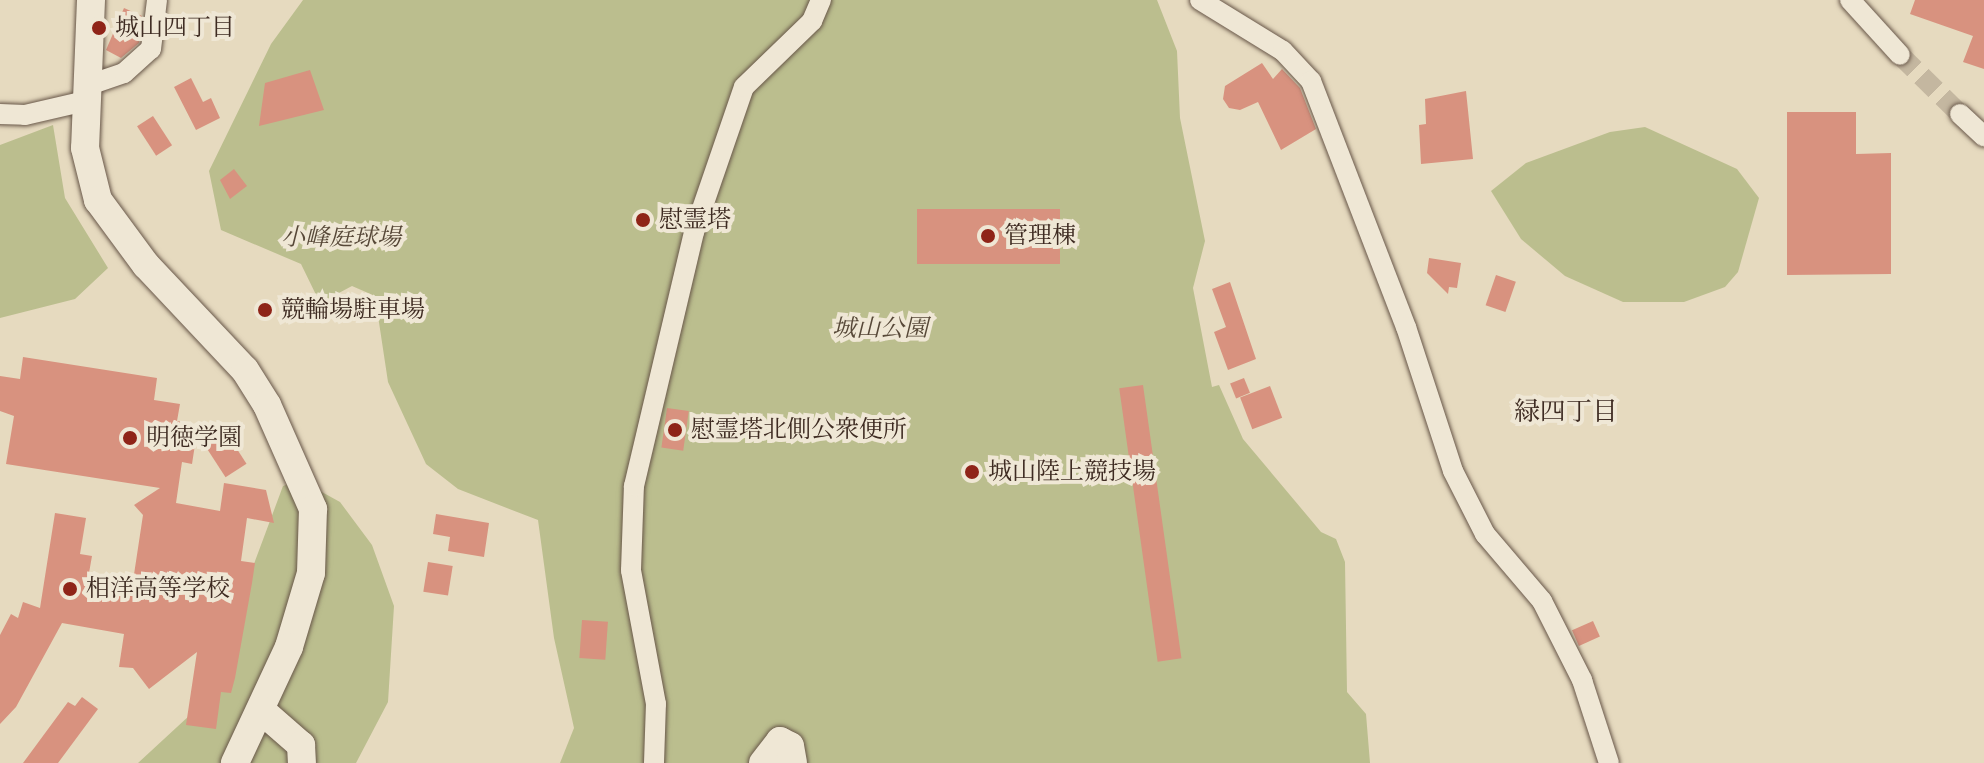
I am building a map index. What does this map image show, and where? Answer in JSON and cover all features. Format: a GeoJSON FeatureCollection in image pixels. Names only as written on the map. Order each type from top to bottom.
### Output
{"type":"FeatureCollection","features":[{"type":"Feature","properties":{"kind":"street"},"geometry":{"type":"LineString","coordinates":[[91,0],[87,93],[89,178],[106,215],[245,370],[267,405],[313,509],[311,573],[289,647],[262,711],[235,763]]}},
{"type":"Feature","properties":{"kind":"street"},"geometry":{"type":"LineString","coordinates":[[0,114],[25,115],[87,93],[124,73],[151,49],[157,0]]}},
{"type":"Feature","properties":{"kind":"street"},"geometry":{"type":"LineString","coordinates":[[654,763],[656,704],[631,570],[634,486],[694,232],[744,87],[812,21],[821,0]]}},
{"type":"Feature","properties":{"kind":"street"},"geometry":{"type":"LineString","coordinates":[[1200,0],[1283,51],[1311,81],[1406,327],[1453,471],[1485,534],[1542,601],[1582,680],[1609,763]]}},
{"type":"Feature","properties":{"kind":"street"},"geometry":{"type":"LineString","coordinates":[[1850,0],[1879,25],[1900,55]]}},
{"type":"Feature","properties":{"kind":"street"},"geometry":{"type":"LineString","coordinates":[[1960,114],[1984,136]]}},
{"type":"Feature","properties":{"kind":"street"},"geometry":{"type":"LineString","coordinates":[[262,711],[301,745],[302,763]]}},
{"type":"Feature","properties":{"kind":"street"},"geometry":{"type":"LineString","coordinates":[[763,763],[780,741],[790,746],[793,763]]}},
{"type":"Feature","properties":{"kind":"green space","name":"城山公園"},"geometry":{"type":"Polygon","coordinates":[[[303,0],[1157,0],[1177,51],[1180,118],[1205,241],[1193,288],[1212,387],[1219,385],[1243,439],[1321,532],[1336,539],[1345,562],[1347,692],[1366,714],[1370,763],[560,763],[574,728],[554,638],[538,520],[458,489],[426,464],[388,382],[375,296],[352,286],[320,303],[301,264],[221,230],[209,171],[271,44],[303,0]]]}},
{"type":"Feature","properties":{"kind":"green space"},"geometry":{"type":"Polygon","coordinates":[[[53,125],[65,198],[108,268],[75,299],[0,318],[0,145],[53,125]]]}},
{"type":"Feature","properties":{"kind":"green space"},"geometry":{"type":"Polygon","coordinates":[[[1645,127],[1737,169],[1759,198],[1738,272],[1725,287],[1684,302],[1623,302],[1565,276],[1521,239],[1491,191],[1526,163],[1610,132],[1645,127]]]}},
{"type":"Feature","properties":{"kind":"green space"},"geometry":{"type":"Polygon","coordinates":[[[300,480],[340,502],[372,545],[394,606],[388,702],[356,763],[138,763],[190,715],[223,647],[283,486],[300,480]]]}},
{"type":"Feature","properties":{"kind":"building"},"geometry":{"type":"Polygon","coordinates":[[[1915,0],[1984,0],[1984,69],[1963,62],[1973,36],[1910,14],[1915,0]]]}},
{"type":"Feature","properties":{"kind":"building"},"geometry":{"type":"Polygon","coordinates":[[[124,8],[142,16],[139,43],[121,58],[106,50],[124,8]]]}},
{"type":"Feature","properties":{"kind":"building"},"geometry":{"type":"Polygon","coordinates":[[[1262,63],[1273,79],[1282,69],[1300,88],[1316,129],[1281,150],[1258,102],[1240,110],[1229,108],[1223,99],[1225,86],[1262,63]]]}},
{"type":"Feature","properties":{"kind":"building"},"geometry":{"type":"Polygon","coordinates":[[[310,70],[324,110],[259,126],[265,83],[310,70]]]}},
{"type":"Feature","properties":{"kind":"building"},"geometry":{"type":"Polygon","coordinates":[[[191,78],[203,102],[211,98],[220,118],[196,130],[174,87],[191,78]]]}},
{"type":"Feature","properties":{"kind":"building"},"geometry":{"type":"Polygon","coordinates":[[[1466,91],[1473,159],[1421,164],[1419,125],[1426,124],[1425,99],[1466,91]]]}},
{"type":"Feature","properties":{"kind":"building"},"geometry":{"type":"Polygon","coordinates":[[[1787,112],[1856,112],[1856,154],[1891,153],[1891,274],[1787,275],[1787,112]]]}},
{"type":"Feature","properties":{"kind":"building"},"geometry":{"type":"Polygon","coordinates":[[[153,116],[172,145],[156,156],[137,126],[153,116]]]}},
{"type":"Feature","properties":{"kind":"building"},"geometry":{"type":"Polygon","coordinates":[[[234,169],[247,186],[230,199],[220,180],[234,169]]]}},
{"type":"Feature","properties":{"kind":"building","name":"管理棟"},"geometry":{"type":"Polygon","coordinates":[[[917,209],[1060,209],[1060,264],[917,264],[917,209]]]}},
{"type":"Feature","properties":{"kind":"building"},"geometry":{"type":"Polygon","coordinates":[[[1429,258],[1461,263],[1457,288],[1449,287],[1448,294],[1427,273],[1429,258]]]}},
{"type":"Feature","properties":{"kind":"building"},"geometry":{"type":"Polygon","coordinates":[[[1496,275],[1516,282],[1505,312],[1486,305],[1496,275]]]}},
{"type":"Feature","properties":{"kind":"building"},"geometry":{"type":"Polygon","coordinates":[[[1230,282],[1256,359],[1228,370],[1214,332],[1226,327],[1212,289],[1230,282]]]}},
{"type":"Feature","properties":{"kind":"building"},"geometry":{"type":"Polygon","coordinates":[[[23,357],[157,378],[154,400],[180,404],[177,421],[198,425],[192,464],[182,462],[176,503],[220,511],[224,483],[266,490],[274,523],[247,518],[241,561],[255,563],[235,678],[231,693],[221,692],[216,729],[186,725],[197,652],[149,689],[133,668],[119,667],[124,634],[62,623],[16,707],[0,724],[0,635],[11,614],[18,618],[23,602],[40,608],[55,513],[86,518],[80,554],[92,556],[89,573],[133,581],[143,515],[134,505],[160,488],[6,464],[14,416],[0,411],[0,376],[20,379],[23,357]]]}},
{"type":"Feature","properties":{"kind":"building"},"geometry":{"type":"Polygon","coordinates":[[[1244,378],[1250,393],[1236,398],[1230,384],[1244,378]]]}},
{"type":"Feature","properties":{"kind":"building"},"geometry":{"type":"Polygon","coordinates":[[[1143,385],[1181,658],[1158,662],[1119,388],[1143,385]]]}},
{"type":"Feature","properties":{"kind":"building"},"geometry":{"type":"Polygon","coordinates":[[[1270,386],[1282,418],[1252,429],[1240,397],[1270,386]]]}},
{"type":"Feature","properties":{"kind":"building","name":"慰霊塔北側公衆便所"},"geometry":{"type":"Polygon","coordinates":[[[667,408],[689,411],[683,451],[661,448],[667,408]]]}},
{"type":"Feature","properties":{"kind":"building"},"geometry":{"type":"Polygon","coordinates":[[[222,426],[247,464],[226,477],[201,440],[222,426]]]}},
{"type":"Feature","properties":{"kind":"building"},"geometry":{"type":"Polygon","coordinates":[[[436,514],[489,523],[484,557],[448,551],[450,537],[433,534],[436,514]]]}},
{"type":"Feature","properties":{"kind":"building"},"geometry":{"type":"Polygon","coordinates":[[[428,562],[453,566],[448,596],[423,592],[428,562]]]}},
{"type":"Feature","properties":{"kind":"building"},"geometry":{"type":"Polygon","coordinates":[[[582,620],[608,622],[605,660],[579,658],[582,620]]]}},
{"type":"Feature","properties":{"kind":"building"},"geometry":{"type":"Polygon","coordinates":[[[1593,621],[1600,637],[1579,646],[1572,630],[1593,621]]]}},
{"type":"Feature","properties":{"kind":"building"},"geometry":{"type":"Polygon","coordinates":[[[82,697],[98,709],[58,763],[23,763],[68,702],[75,706],[82,697]]]}},
{"type":"Feature","properties":{"kind":"tunnel"},"geometry":{"type":"LineString","coordinates":[[1900,55],[1960,114]]}},
{"type":"Feature","properties":{"kind":"place","name":"城山四丁目"},"geometry":{"type":"Point","coordinates":[99,28]}},
{"type":"Feature","properties":{"kind":"place","name":"慰霊塔"},"geometry":{"type":"Point","coordinates":[643,220]}},
{"type":"Feature","properties":{"kind":"place","name":"管理棟"},"geometry":{"type":"Point","coordinates":[988,236]}},
{"type":"Feature","properties":{"kind":"place","name":"競輪場駐車場"},"geometry":{"type":"Point","coordinates":[265,310]}},
{"type":"Feature","properties":{"kind":"place","name":"慰霊塔北側公衆便所"},"geometry":{"type":"Point","coordinates":[675,430]}},
{"type":"Feature","properties":{"kind":"place","name":"明徳学園"},"geometry":{"type":"Point","coordinates":[130,438]}},
{"type":"Feature","properties":{"kind":"place","name":"城山陸上競技場"},"geometry":{"type":"Point","coordinates":[972,472]}},
{"type":"Feature","properties":{"kind":"place","name":"相洋高等学校"},"geometry":{"type":"Point","coordinates":[70,589]}},
{"type":"Feature","properties":{"kind":"district","name":"緑四丁目"},"geometry":{"type":"Point","coordinates":[1566,412]}},
{"type":"Feature","properties":{"kind":"park label","name":"小峰庭球場"},"geometry":{"type":"Point","coordinates":[341,238]}}]}
